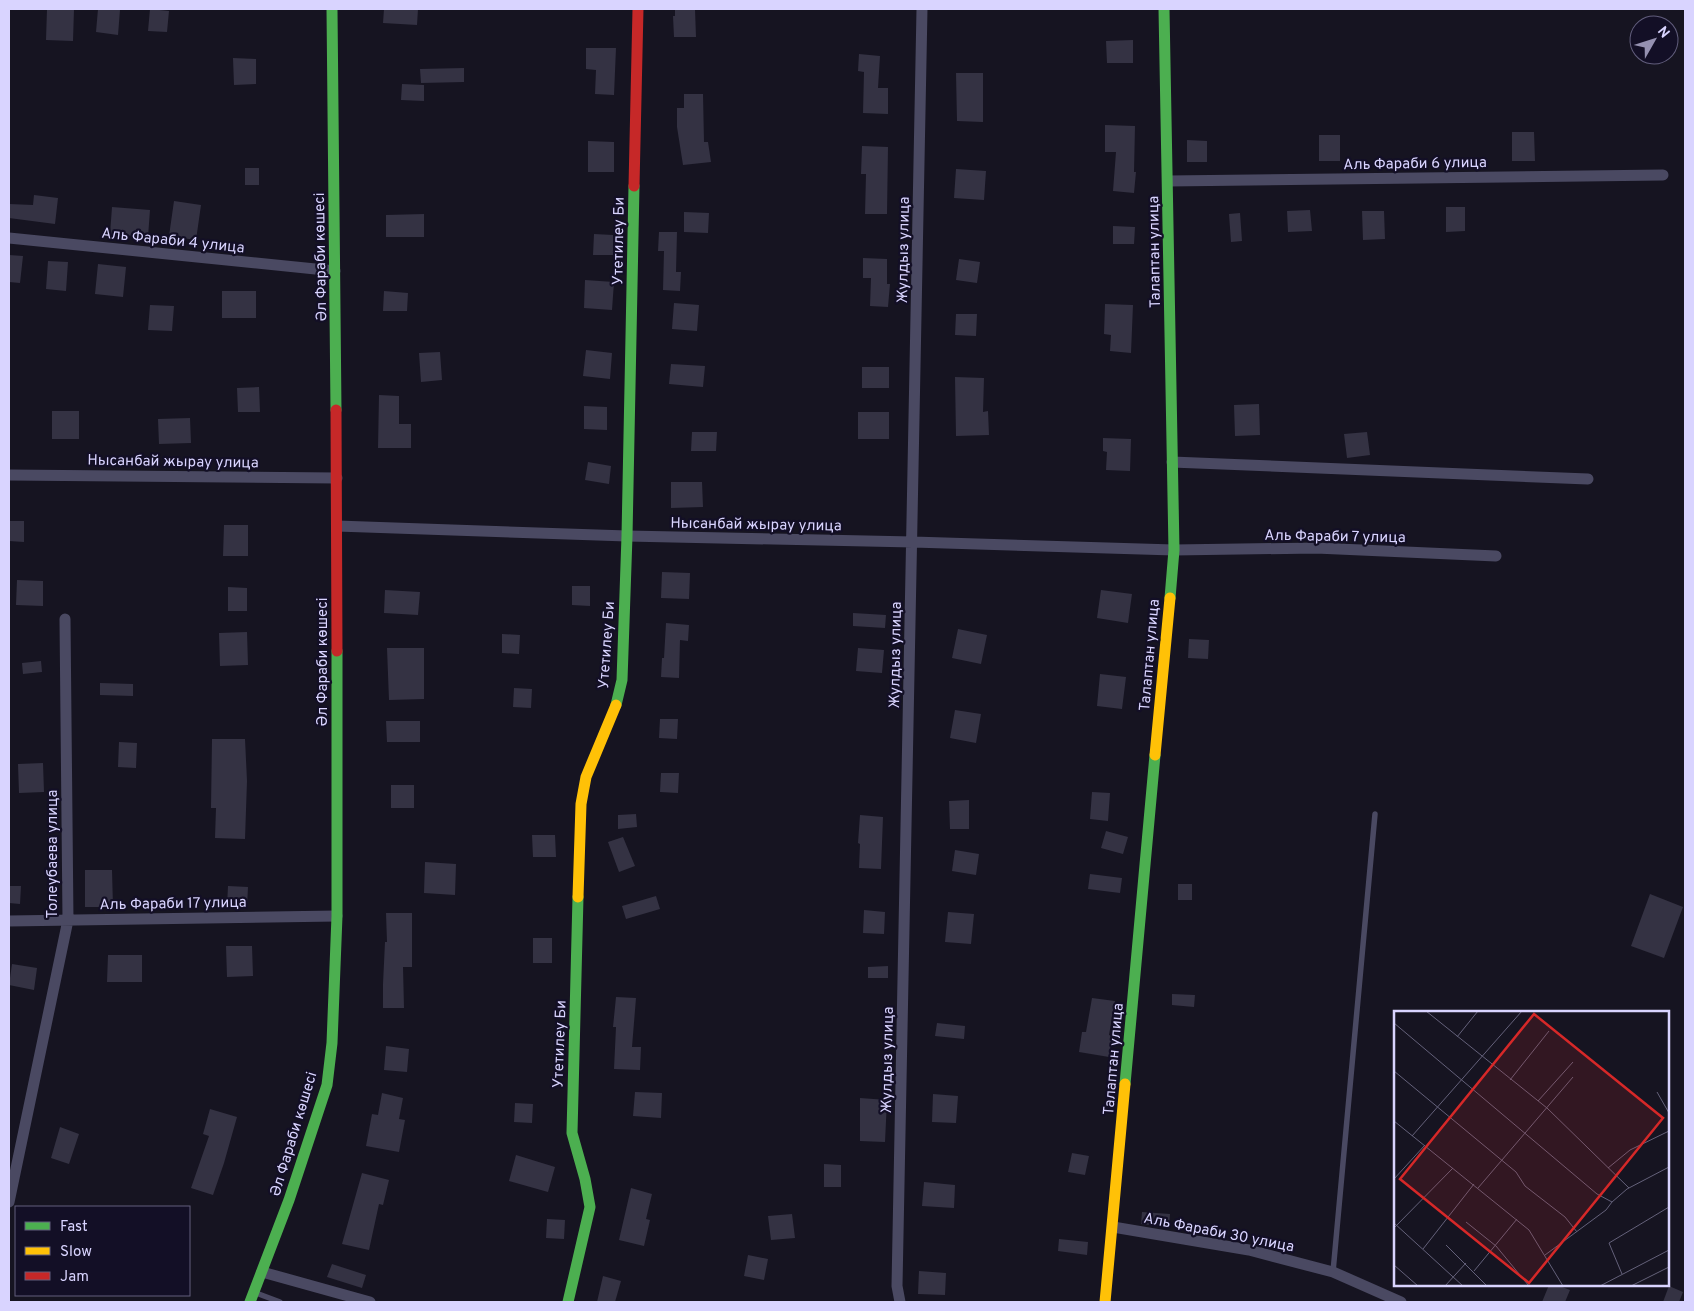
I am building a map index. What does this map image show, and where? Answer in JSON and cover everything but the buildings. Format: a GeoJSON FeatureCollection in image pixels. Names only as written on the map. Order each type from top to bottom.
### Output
{"type":"FeatureCollection","features":[{"type":"Feature","properties":{"kind":"street","name":"Әл Фараби көшесі"},"geometry":{"type":"LineString","coordinates":[[252,1297],[289,1200],[327,1085],[332,1043],[337,916],[337,478],[332,9]]}},
{"type":"Feature","properties":{"kind":"street","name":"Утетилеу Би"},"geometry":{"type":"LineString","coordinates":[[568,1302],[590,1207],[590,1194],[572,1133],[581,804],[586,777],[615,708],[622,680],[627,536],[638,9]]}},
{"type":"Feature","properties":{"kind":"street","name":"Жулдыз улица"},"geometry":{"type":"LineString","coordinates":[[900,1302],[897,1286],[922,9]]}},
{"type":"Feature","properties":{"kind":"street","name":"Талаптан улица"},"geometry":{"type":"LineString","coordinates":[[1105,1302],[1174,550],[1164,9]]}},
{"type":"Feature","properties":{"kind":"street","name":"Аль Фараби 6 улица"},"geometry":{"type":"LineString","coordinates":[[1168,181],[1663,175]]}},
{"type":"Feature","properties":{"kind":"street","name":"Аль Фараби 4 улица"},"geometry":{"type":"LineString","coordinates":[[9,238],[335,272]]}},
{"type":"Feature","properties":{"kind":"street"},"geometry":{"type":"LineString","coordinates":[[1172,462],[1588,479]]}},
{"type":"Feature","properties":{"kind":"street","name":"Нысанбай жырау улица"},"geometry":{"type":"LineString","coordinates":[[9,475],[337,478]]}},
{"type":"Feature","properties":{"kind":"street","name":"Нысанбай жырау улица"},"geometry":{"type":"LineString","coordinates":[[337,526],[627,536],[1174,550]]}},
{"type":"Feature","properties":{"kind":"street","name":"Аль Фараби 7 улица"},"geometry":{"type":"LineString","coordinates":[[1174,550],[1316,548],[1496,556]]}},
{"type":"Feature","properties":{"kind":"street","name":"Толеубаева улица"},"geometry":{"type":"LineString","coordinates":[[9,1202],[68,920],[64,619]]}},
{"type":"Feature","properties":{"kind":"street","name":"Аль Фараби 17 улица"},"geometry":{"type":"LineString","coordinates":[[9,921],[337,916]]}},
{"type":"Feature","properties":{"kind":"street","name":"Аль Фараби 30 улица"},"geometry":{"type":"LineString","coordinates":[[1113,1227],[1249,1250],[1333,1272],[1401,1302]]}},
{"type":"Feature","properties":{"kind":"street"},"geometry":{"type":"LineString","coordinates":[[262,1272],[370,1302]]}},
{"type":"Feature","properties":{"kind":"lane"},"geometry":{"type":"LineString","coordinates":[[1333,1272],[1375,814]]}},
{"type":"Feature","properties":{"kind":"lane"},"geometry":{"type":"LineString","coordinates":[[252,1297],[280,1302]]}},
{"type":"Feature","properties":{"kind":"traffic: fast"},"geometry":{"type":"LineString","coordinates":[[332,9],[336,410]]}},
{"type":"Feature","properties":{"kind":"traffic: fast"},"geometry":{"type":"LineString","coordinates":[[1164,9],[1174,550],[1170,598]]}},
{"type":"Feature","properties":{"kind":"traffic: fast"},"geometry":{"type":"LineString","coordinates":[[616,705],[622,680],[627,536],[634,186]]}},
{"type":"Feature","properties":{"kind":"traffic: fast"},"geometry":{"type":"LineString","coordinates":[[250,1302],[289,1200],[327,1085],[332,1043],[337,916],[337,651]]}},
{"type":"Feature","properties":{"kind":"traffic: fast"},"geometry":{"type":"LineString","coordinates":[[1125,1084],[1155,755]]}},
{"type":"Feature","properties":{"kind":"traffic: fast"},"geometry":{"type":"LineString","coordinates":[[568,1302],[590,1207],[585,1179],[572,1133],[578,897]]}},
{"type":"Feature","properties":{"kind":"traffic: slow"},"geometry":{"type":"LineString","coordinates":[[1155,755],[1170,598]]}},
{"type":"Feature","properties":{"kind":"traffic: slow"},"geometry":{"type":"LineString","coordinates":[[578,897],[581,804],[586,777],[616,705]]}},
{"type":"Feature","properties":{"kind":"traffic: slow"},"geometry":{"type":"LineString","coordinates":[[1105,1302],[1125,1084]]}},
{"type":"Feature","properties":{"kind":"traffic: jam"},"geometry":{"type":"LineString","coordinates":[[634,186],[638,9]]}},
{"type":"Feature","properties":{"kind":"traffic: jam"},"geometry":{"type":"LineString","coordinates":[[336,410],[337,651]]}}]}
